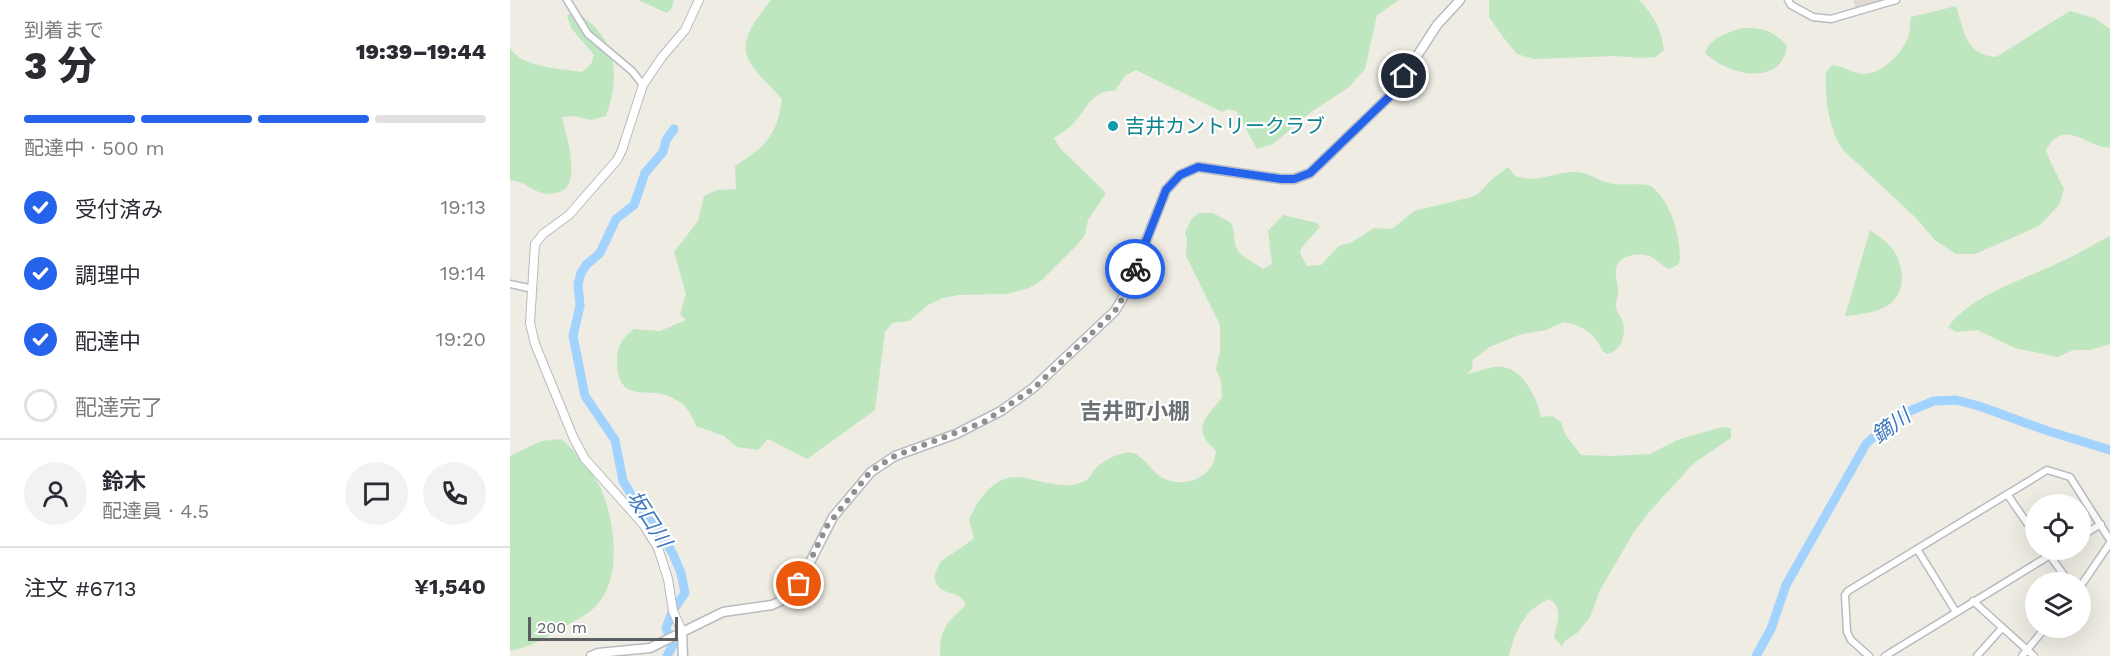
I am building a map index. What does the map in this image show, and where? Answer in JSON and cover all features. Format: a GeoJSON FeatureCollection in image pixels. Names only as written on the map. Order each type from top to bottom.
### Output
{"type":"FeatureCollection","features":[{"type":"Feature","properties":{"kind":"main road"},"geometry":{"type":"LineString","coordinates":[[591,656],[598,653],[650,648],[723,612],[772,605],[787,598],[799,584],[833,517],[871,471],[895,456],[984,422],[1034,388],[1101,326],[1120,304],[1166,190],[1180,175],[1198,167],[1281,179],[1294,179],[1310,173],[1393,93],[1437,25],[1460,0]]}},
{"type":"Feature","properties":{"kind":"main road"},"geometry":{"type":"LineString","coordinates":[[682,631],[683,656]]}},
{"type":"Feature","properties":{"kind":"street"},"geometry":{"type":"LineString","coordinates":[[567,0],[588,34],[632,71],[643,86]]}},
{"type":"Feature","properties":{"kind":"street"},"geometry":{"type":"LineString","coordinates":[[682,631],[673,611],[669,579],[658,548],[643,525],[585,459],[574,440],[531,332],[530,319],[535,244],[543,234],[568,215],[617,160],[643,86],[662,57],[686,30],[699,0]]}},
{"type":"Feature","properties":{"kind":"street"},"geometry":{"type":"LineString","coordinates":[[1788,0],[1813,17],[1831,19],[1896,0]]}},
{"type":"Feature","properties":{"kind":"street"},"geometry":{"type":"LineString","coordinates":[[510,284],[533,288]]}},
{"type":"Feature","properties":{"kind":"street"},"geometry":{"type":"LineString","coordinates":[[1869,656],[1851,640],[1847,632],[1845,595],[2047,470],[2070,477],[2110,541],[2090,572]]}},
{"type":"Feature","properties":{"kind":"street"},"geometry":{"type":"LineString","coordinates":[[2007,494],[2025,520]]}},
{"type":"Feature","properties":{"kind":"street"},"geometry":{"type":"LineString","coordinates":[[2091,531],[2101,525]]}},
{"type":"Feature","properties":{"kind":"street"},"geometry":{"type":"LineString","coordinates":[[1917,549],[1956,612]]}},
{"type":"Feature","properties":{"kind":"street"},"geometry":{"type":"LineString","coordinates":[[1885,656],[2042,560]]}},
{"type":"Feature","properties":{"kind":"street"},"geometry":{"type":"LineString","coordinates":[[1973,602],[2034,656]]}},
{"type":"Feature","properties":{"kind":"street"},"geometry":{"type":"LineString","coordinates":[[1977,656],[2002,628]]}},
{"type":"Feature","properties":{"kind":"street"},"geometry":{"type":"LineString","coordinates":[[2022,656],[2037,638]]}},
{"type":"Feature","properties":{"kind":"shaded area"},"geometry":{"type":"Polygon","coordinates":[[[1853,0],[1890,0],[1856,10],[1853,0]]]}},
{"type":"Feature","properties":{"kind":"green space"},"geometry":{"type":"Polygon","coordinates":[[[638,0],[674,0],[672,8],[667,13],[638,0]]]}},
{"type":"Feature","properties":{"kind":"green space","name":"吉井カントリークラブ"},"geometry":{"type":"Polygon","coordinates":[[[771,0],[1399,0],[1377,15],[1365,69],[1348,88],[1311,112],[1273,144],[1257,149],[1236,111],[1228,109],[1222,112],[1136,70],[1125,76],[1115,91],[1101,93],[1074,123],[1054,138],[1059,147],[1106,193],[1088,220],[1085,235],[1078,244],[1042,280],[1029,288],[1007,294],[959,295],[943,298],[928,305],[909,321],[892,323],[885,332],[875,410],[807,459],[768,439],[758,450],[737,447],[724,436],[696,426],[688,409],[673,398],[630,390],[619,377],[617,364],[621,343],[634,329],[660,331],[686,320],[680,314],[686,294],[674,252],[698,221],[704,196],[717,190],[736,189],[735,166],[762,146],[777,122],[782,99],[758,73],[746,53],[750,31],[771,0]]]}},
{"type":"Feature","properties":{"kind":"green space"},"geometry":{"type":"Polygon","coordinates":[[[1489,0],[1639,0],[1656,23],[1664,50],[1656,57],[1534,59],[1517,54],[1503,37],[1489,17],[1489,0]]]}},
{"type":"Feature","properties":{"kind":"green space"},"geometry":{"type":"Polygon","coordinates":[[[1956,6],[1967,40],[1978,52],[1996,57],[2070,11],[2094,18],[2110,29],[2110,148],[2076,136],[2060,136],[2053,140],[2046,150],[2064,189],[2059,205],[2039,226],[1975,254],[1956,254],[1935,240],[1915,217],[1843,150],[1831,123],[1826,92],[1826,72],[1833,65],[1860,74],[1877,71],[1890,63],[1904,46],[1909,35],[1911,17],[1956,6]]]}},
{"type":"Feature","properties":{"kind":"green space"},"geometry":{"type":"Polygon","coordinates":[[[573,10],[599,31],[607,43],[612,56],[614,84],[606,116],[591,120],[573,116],[562,117],[571,161],[569,183],[564,190],[545,194],[520,182],[510,180],[510,48],[515,55],[532,63],[582,72],[591,64],[594,55],[571,28],[567,16],[573,10]]]}},
{"type":"Feature","properties":{"kind":"green space"},"geometry":{"type":"Polygon","coordinates":[[[1742,28],[1767,31],[1777,36],[1787,46],[1783,60],[1775,68],[1764,73],[1752,73],[1726,67],[1705,53],[1715,39],[1742,28]]]}},
{"type":"Feature","properties":{"kind":"green space"},"geometry":{"type":"Polygon","coordinates":[[[1508,167],[1515,176],[1524,178],[1579,172],[1605,182],[1651,186],[1664,201],[1673,219],[1680,259],[1678,265],[1669,269],[1645,255],[1631,255],[1619,262],[1616,270],[1618,291],[1616,305],[1624,331],[1620,345],[1612,352],[1607,354],[1595,338],[1585,330],[1564,322],[1546,330],[1522,334],[1489,347],[1472,361],[1473,368],[1467,374],[1503,367],[1518,374],[1533,394],[1541,417],[1552,416],[1561,422],[1565,434],[1581,455],[1650,454],[1677,440],[1722,427],[1731,428],[1731,438],[1694,463],[1650,511],[1634,532],[1600,590],[1590,617],[1577,633],[1565,641],[1562,647],[1554,637],[1558,621],[1557,606],[1549,599],[1533,609],[1522,622],[1509,656],[940,656],[941,639],[945,627],[965,606],[965,602],[957,595],[940,588],[934,577],[940,562],[974,537],[969,520],[977,505],[993,485],[1008,478],[1017,477],[1060,485],[1076,484],[1088,479],[1103,462],[1129,452],[1136,454],[1158,475],[1170,481],[1188,482],[1204,475],[1210,468],[1216,451],[1206,440],[1202,428],[1206,417],[1222,397],[1221,381],[1216,369],[1220,351],[1220,325],[1186,256],[1185,233],[1192,218],[1199,213],[1213,213],[1230,222],[1233,227],[1235,245],[1240,254],[1263,269],[1272,264],[1268,231],[1283,215],[1317,223],[1320,227],[1302,247],[1300,253],[1307,266],[1321,265],[1339,246],[1352,242],[1374,228],[1392,229],[1414,211],[1472,197],[1508,167]]]}},
{"type":"Feature","properties":{"kind":"green space"},"geometry":{"type":"Polygon","coordinates":[[[1870,230],[1887,243],[1896,254],[1902,277],[1899,292],[1886,307],[1868,313],[1845,316],[1870,230]]]}},
{"type":"Feature","properties":{"kind":"green space"},"geometry":{"type":"Polygon","coordinates":[[[2110,236],[2110,344],[2091,350],[2073,350],[2058,357],[2015,348],[1977,330],[1956,332],[1948,327],[1958,316],[1983,297],[2063,261],[2110,236]]]}},
{"type":"Feature","properties":{"kind":"green space"},"geometry":{"type":"Polygon","coordinates":[[[562,439],[593,475],[606,502],[613,533],[614,550],[610,582],[604,595],[588,613],[538,642],[510,651],[510,456],[541,441],[562,439]]]}},
{"type":"Feature","properties":{"kind":"waterway","name":"坂口川"},"geometry":{"type":"LineString","coordinates":[[667,656],[673,645],[666,628],[672,612],[685,593],[681,573],[659,530],[641,511],[623,481],[615,440],[585,396],[573,336],[580,306],[578,284],[581,273],[586,265],[600,253],[616,219],[634,205],[645,173],[663,152],[666,140],[674,129]]}},
{"type":"Feature","properties":{"kind":"waterway","name":"鏑川"},"geometry":{"type":"LineString","coordinates":[[1756,656],[1771,629],[1786,585],[1866,444],[1887,425],[1912,410],[1934,401],[1956,400],[2110,450]]}},
{"type":"Feature","properties":{"kind":"way so far"},"geometry":{"type":"LineString","coordinates":[[799,584],[827,526],[871,471],[895,456],[984,422],[1034,388],[1115,311],[1135,269]]}},
{"type":"Feature","properties":{"kind":"place","name":"吉井カントリークラブ"},"geometry":{"type":"Point","coordinates":[1113,126]}},
{"type":"Feature","properties":{"kind":"district","name":"吉井町小棚"},"geometry":{"type":"Point","coordinates":[1135,411]}},
{"type":"Feature","properties":{"kind":"route"},"geometry":{"type":"LineString","coordinates":[[1135,269],[1166,190],[1180,175],[1198,167],[1281,179],[1294,179],[1310,173],[1393,93],[1404,76]]}}]}
